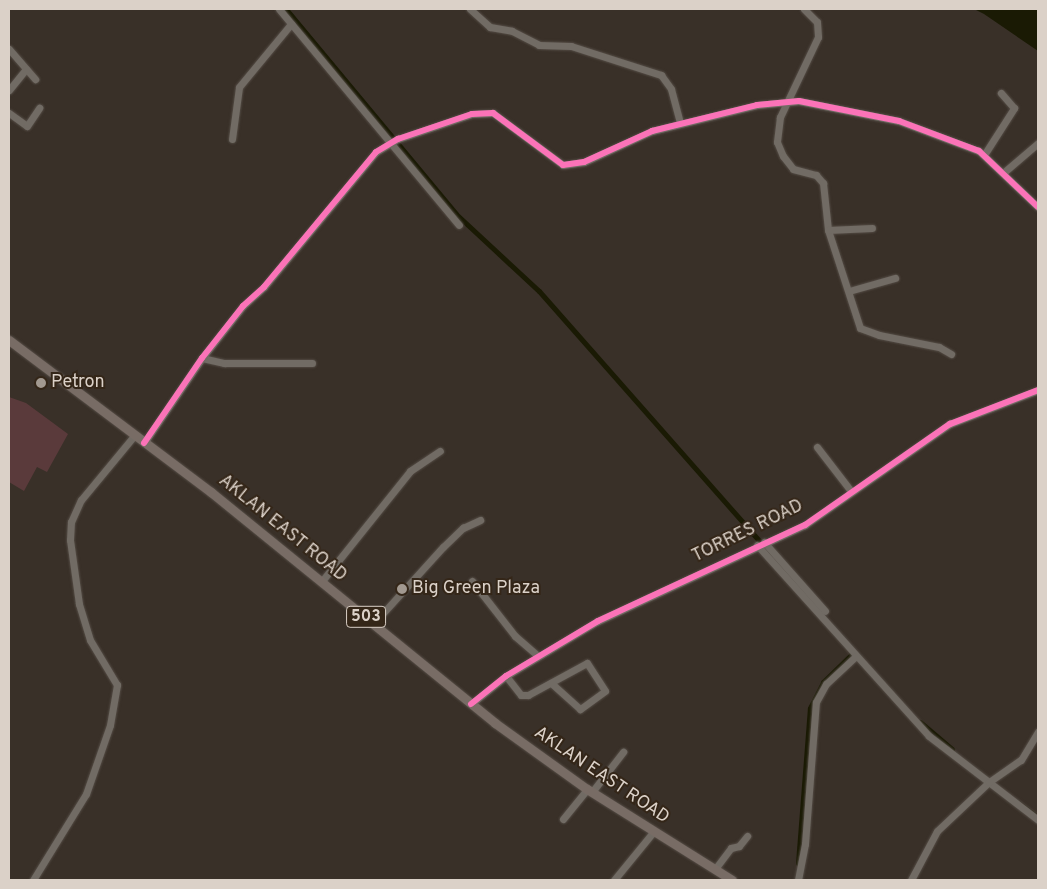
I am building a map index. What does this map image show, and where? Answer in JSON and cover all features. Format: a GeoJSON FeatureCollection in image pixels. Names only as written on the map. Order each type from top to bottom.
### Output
{"type":"FeatureCollection","features":[{"type":"Feature","properties":{"kind":"main road","name":"AKLAN EAST ROAD"},"geometry":{"type":"LineString","coordinates":[[9,340],[322,581],[471,704],[590,790],[732,880]]}},
{"type":"Feature","properties":{"kind":"street"},"geometry":{"type":"LineString","coordinates":[[279,9],[393,142],[459,225]]}},
{"type":"Feature","properties":{"kind":"street"},"geometry":{"type":"LineString","coordinates":[[470,9],[490,27],[503,28],[539,45],[571,46],[661,75],[671,89],[680,124]]}},
{"type":"Feature","properties":{"kind":"street"},"geometry":{"type":"LineString","coordinates":[[804,9],[817,22],[818,37],[787,101],[778,133],[780,149],[793,169],[816,175],[823,183],[828,230],[860,328],[879,336],[939,347],[951,354]]}},
{"type":"Feature","properties":{"kind":"street"},"geometry":{"type":"LineString","coordinates":[[232,139],[239,88],[291,24]]}},
{"type":"Feature","properties":{"kind":"street"},"geometry":{"type":"LineString","coordinates":[[9,49],[35,79]]}},
{"type":"Feature","properties":{"kind":"street"},"geometry":{"type":"LineString","coordinates":[[9,90],[26,69]]}},
{"type":"Feature","properties":{"kind":"street"},"geometry":{"type":"LineString","coordinates":[[984,155],[1014,108],[1001,93]]}},
{"type":"Feature","properties":{"kind":"street"},"geometry":{"type":"LineString","coordinates":[[144,443],[202,358],[376,152],[393,142],[472,114],[493,113],[563,165],[584,162],[630,139],[680,124],[787,101],[899,121],[984,155],[1038,207]]}},
{"type":"Feature","properties":{"kind":"street"},"geometry":{"type":"LineString","coordinates":[[9,113],[27,126],[39,108]]}},
{"type":"Feature","properties":{"kind":"street"},"geometry":{"type":"LineString","coordinates":[[1003,174],[1038,143]]}},
{"type":"Feature","properties":{"kind":"street"},"geometry":{"type":"LineString","coordinates":[[828,230],[872,228]]}},
{"type":"Feature","properties":{"kind":"street"},"geometry":{"type":"LineString","coordinates":[[849,291],[895,278]]}},
{"type":"Feature","properties":{"kind":"street"},"geometry":{"type":"LineString","coordinates":[[202,358],[224,363],[312,363]]}},
{"type":"Feature","properties":{"kind":"street","name":"TORRES ROAD"},"geometry":{"type":"LineString","coordinates":[[471,704],[506,676],[598,621],[761,543],[805,525],[851,491],[950,424],[1038,391]]}},
{"type":"Feature","properties":{"kind":"street"},"geometry":{"type":"LineString","coordinates":[[33,880],[86,794],[110,725],[117,685],[90,640],[79,604],[70,540],[71,522],[81,500],[134,436]]}},
{"type":"Feature","properties":{"kind":"street"},"geometry":{"type":"LineString","coordinates":[[817,447],[851,491]]}},
{"type":"Feature","properties":{"kind":"street"},"geometry":{"type":"LineString","coordinates":[[322,581],[410,471],[440,451]]}},
{"type":"Feature","properties":{"kind":"street"},"geometry":{"type":"LineString","coordinates":[[374,623],[463,528],[480,520]]}},
{"type":"Feature","properties":{"kind":"street"},"geometry":{"type":"LineString","coordinates":[[761,543],[825,610]]}},
{"type":"Feature","properties":{"kind":"street"},"geometry":{"type":"LineString","coordinates":[[761,543],[856,656],[929,736],[1038,820]]}},
{"type":"Feature","properties":{"kind":"street"},"geometry":{"type":"LineString","coordinates":[[472,582],[515,636],[538,656]]}},
{"type":"Feature","properties":{"kind":"street"},"geometry":{"type":"LineString","coordinates":[[798,880],[805,844],[816,702],[826,684],[856,656]]}},
{"type":"Feature","properties":{"kind":"street"},"geometry":{"type":"LineString","coordinates":[[506,676],[523,696],[586,663],[605,691],[580,709],[551,683]]}},
{"type":"Feature","properties":{"kind":"street"},"geometry":{"type":"LineString","coordinates":[[912,880],[936,831],[990,782],[1022,760],[1038,732]]}},
{"type":"Feature","properties":{"kind":"street"},"geometry":{"type":"LineString","coordinates":[[563,819],[624,752]]}},
{"type":"Feature","properties":{"kind":"street"},"geometry":{"type":"LineString","coordinates":[[614,880],[654,831]]}},
{"type":"Feature","properties":{"kind":"street"},"geometry":{"type":"LineString","coordinates":[[715,869],[731,848],[739,846],[747,836]]}},
{"type":"Feature","properties":{"kind":"shaded area"},"geometry":{"type":"Polygon","coordinates":[[[974,9],[1038,9],[1038,51],[984,14],[974,9]]]}},
{"type":"Feature","properties":{"kind":"shaded area"},"geometry":{"type":"Polygon","coordinates":[[[9,397],[26,403],[68,434],[47,472],[37,467],[24,491],[9,482],[9,397]]]}},
{"type":"Feature","properties":{"kind":"waterway"},"geometry":{"type":"LineString","coordinates":[[286,9],[456,214],[539,291],[764,546]]}},
{"type":"Feature","properties":{"kind":"waterway"},"geometry":{"type":"LineString","coordinates":[[798,863],[810,708],[823,682],[851,655]]}},
{"type":"Feature","properties":{"kind":"waterway"},"geometry":{"type":"LineString","coordinates":[[920,722],[952,749]]}},
{"type":"Feature","properties":{"kind":"waterway"},"geometry":{"type":"LineString","coordinates":[[1019,801],[1038,815]]}},
{"type":"Feature","properties":{"kind":"cycle path"},"geometry":{"type":"LineString","coordinates":[[144,443],[202,358],[243,306],[264,287],[376,152],[398,139],[472,114],[493,113],[563,165],[584,162],[652,131],[757,105],[799,101],[899,121],[979,151],[1038,207]]}},
{"type":"Feature","properties":{"kind":"cycle path"},"geometry":{"type":"LineString","coordinates":[[471,704],[506,676],[598,621],[805,525],[950,424],[1038,390]]}},
{"type":"Feature","properties":{"kind":"place","name":"Petron"},"geometry":{"type":"Point","coordinates":[41,383]}},
{"type":"Feature","properties":{"kind":"place","name":"Big Green Plaza"},"geometry":{"type":"Point","coordinates":[402,589]}}]}
